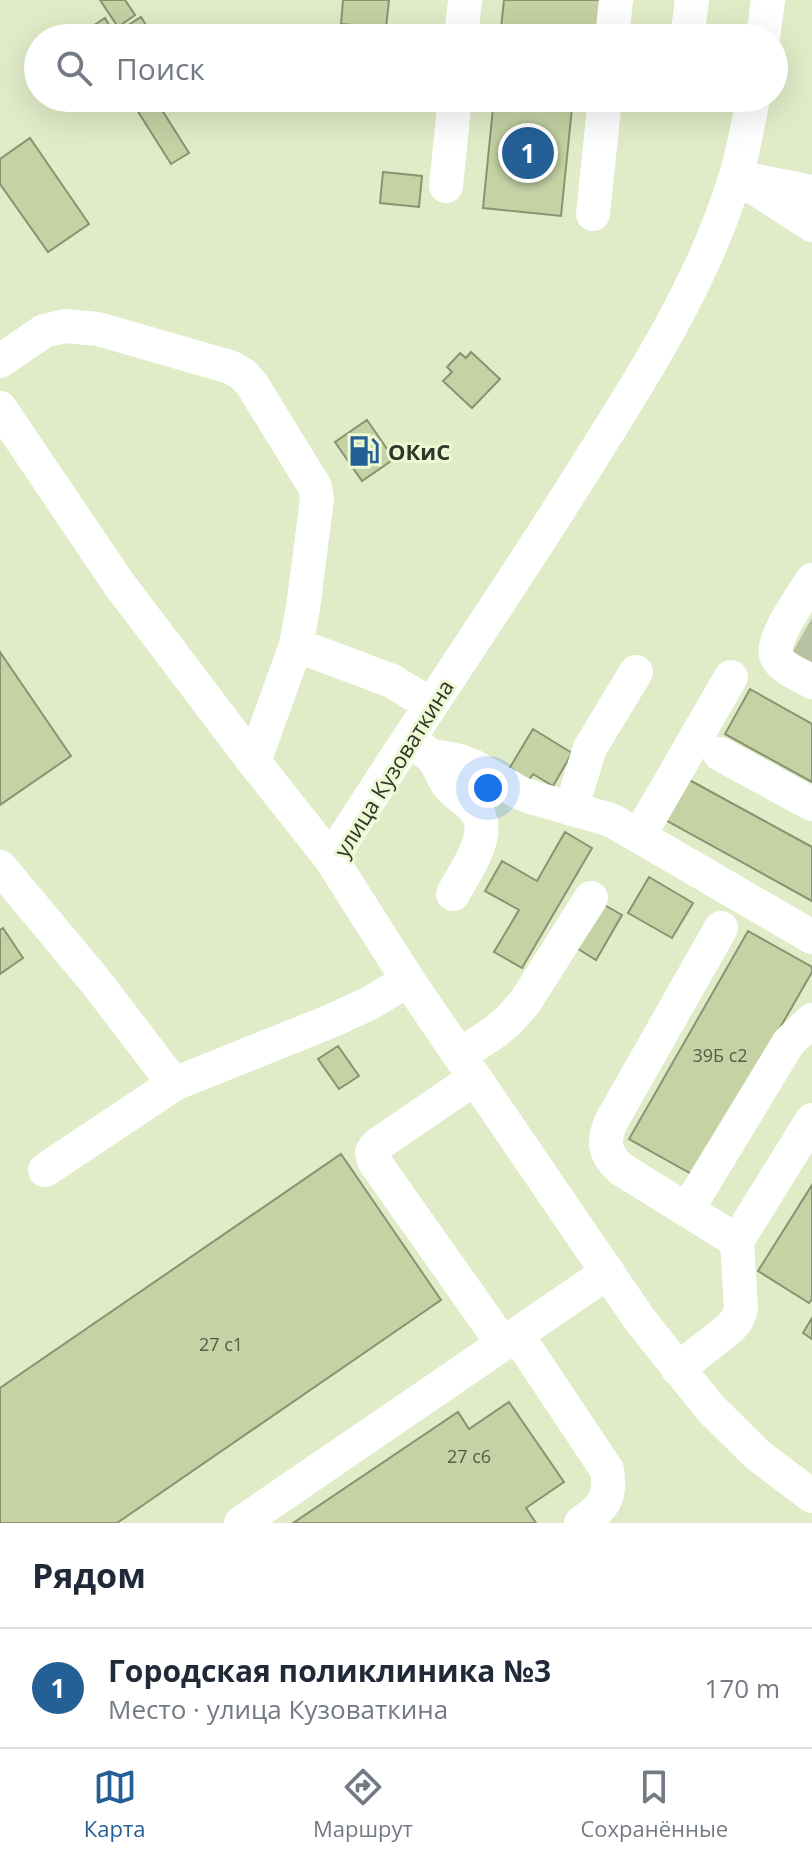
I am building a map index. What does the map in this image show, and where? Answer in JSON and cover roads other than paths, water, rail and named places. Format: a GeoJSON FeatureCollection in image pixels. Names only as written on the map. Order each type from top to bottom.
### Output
{"type":"FeatureCollection","features":[{"type":"Feature","properties":{"kind":"street"},"geometry":{"type":"LineString","coordinates":[[462,24],[465,0]]}},
{"type":"Feature","properties":{"kind":"street"},"geometry":{"type":"LineString","coordinates":[[613,24],[616,0]]}},
{"type":"Feature","properties":{"kind":"street"},"geometry":{"type":"LineString","coordinates":[[689,24],[692,0]]}},
{"type":"Feature","properties":{"kind":"street"},"geometry":{"type":"LineString","coordinates":[[765,24],[768,0]]}},
{"type":"Feature","properties":{"kind":"street"},"geometry":{"type":"LineString","coordinates":[[446,186],[454,112]]}},
{"type":"Feature","properties":{"kind":"street"},"geometry":{"type":"LineString","coordinates":[[593,214],[604,112]]}},
{"type":"Feature","properties":{"kind":"street","name":"улица Кузоваткина"},"geometry":{"type":"LineString","coordinates":[[750,112],[736,176],[715,235],[676,317],[518,576],[431,705],[420,748],[331,859],[408,980],[640,1320],[711,1409],[749,1446],[812,1496]]}},
{"type":"Feature","properties":{"kind":"street"},"geometry":{"type":"LineString","coordinates":[[736,176],[812,192]]}},
{"type":"Feature","properties":{"kind":"street"},"geometry":{"type":"LineString","coordinates":[[736,176],[812,225]]}},
{"type":"Feature","properties":{"kind":"street"},"geometry":{"type":"LineString","coordinates":[[0,361],[44,331],[65,326],[98,329],[230,367],[244,375],[253,386],[306,471],[315,487],[317,499],[296,645],[254,762]]}},
{"type":"Feature","properties":{"kind":"street"},"geometry":{"type":"LineString","coordinates":[[0,408],[119,584],[331,859]]}},
{"type":"Feature","properties":{"kind":"street"},"geometry":{"type":"LineString","coordinates":[[812,580],[776,640],[775,654],[782,664],[812,682]]}},
{"type":"Feature","properties":{"kind":"street"},"geometry":{"type":"LineString","coordinates":[[296,645],[392,681],[431,705]]}},
{"type":"Feature","properties":{"kind":"street"},"geometry":{"type":"LineString","coordinates":[[571,809],[590,748],[636,672]]}},
{"type":"Feature","properties":{"kind":"street"},"geometry":{"type":"LineString","coordinates":[[639,836],[731,677]]}},
{"type":"Feature","properties":{"kind":"street"},"geometry":{"type":"LineString","coordinates":[[420,748],[473,766],[520,793],[611,820],[812,937]]}},
{"type":"Feature","properties":{"kind":"street"},"geometry":{"type":"LineString","coordinates":[[420,748],[447,783],[478,814],[483,828],[479,843],[453,894]]}},
{"type":"Feature","properties":{"kind":"street"},"geometry":{"type":"LineString","coordinates":[[720,754],[812,804]]}},
{"type":"Feature","properties":{"kind":"street"},"geometry":{"type":"LineString","coordinates":[[0,867],[96,982],[174,1084]]}},
{"type":"Feature","properties":{"kind":"street"},"geometry":{"type":"LineString","coordinates":[[581,1523],[597,1512],[606,1499],[610,1485],[607,1470],[374,1161],[372,1152],[468,1067],[495,1032],[525,1002],[591,898]]}},
{"type":"Feature","properties":{"kind":"street"},"geometry":{"type":"LineString","coordinates":[[721,928],[607,1130],[607,1148],[611,1159],[621,1169],[737,1241]]}},
{"type":"Feature","properties":{"kind":"street"},"geometry":{"type":"LineString","coordinates":[[45,1170],[174,1084],[331,1021],[370,1003],[408,980]]}},
{"type":"Feature","properties":{"kind":"street"},"geometry":{"type":"LineString","coordinates":[[687,1210],[789,1042],[812,1020]]}},
{"type":"Feature","properties":{"kind":"street"},"geometry":{"type":"LineString","coordinates":[[678,1369],[737,1320],[741,1309],[737,1241],[812,1120]]}},
{"type":"Feature","properties":{"kind":"street"},"geometry":{"type":"LineString","coordinates":[[241,1523],[608,1272]]}},
{"type":"Feature","properties":{"kind":"place","name":"Городская поликлиника №3"},"geometry":{"type":"Point","coordinates":[528,153]}},
{"type":"Feature","properties":{"kind":"place","name":"ОКиС"},"geometry":{"type":"Point","coordinates":[364,451]}}]}
